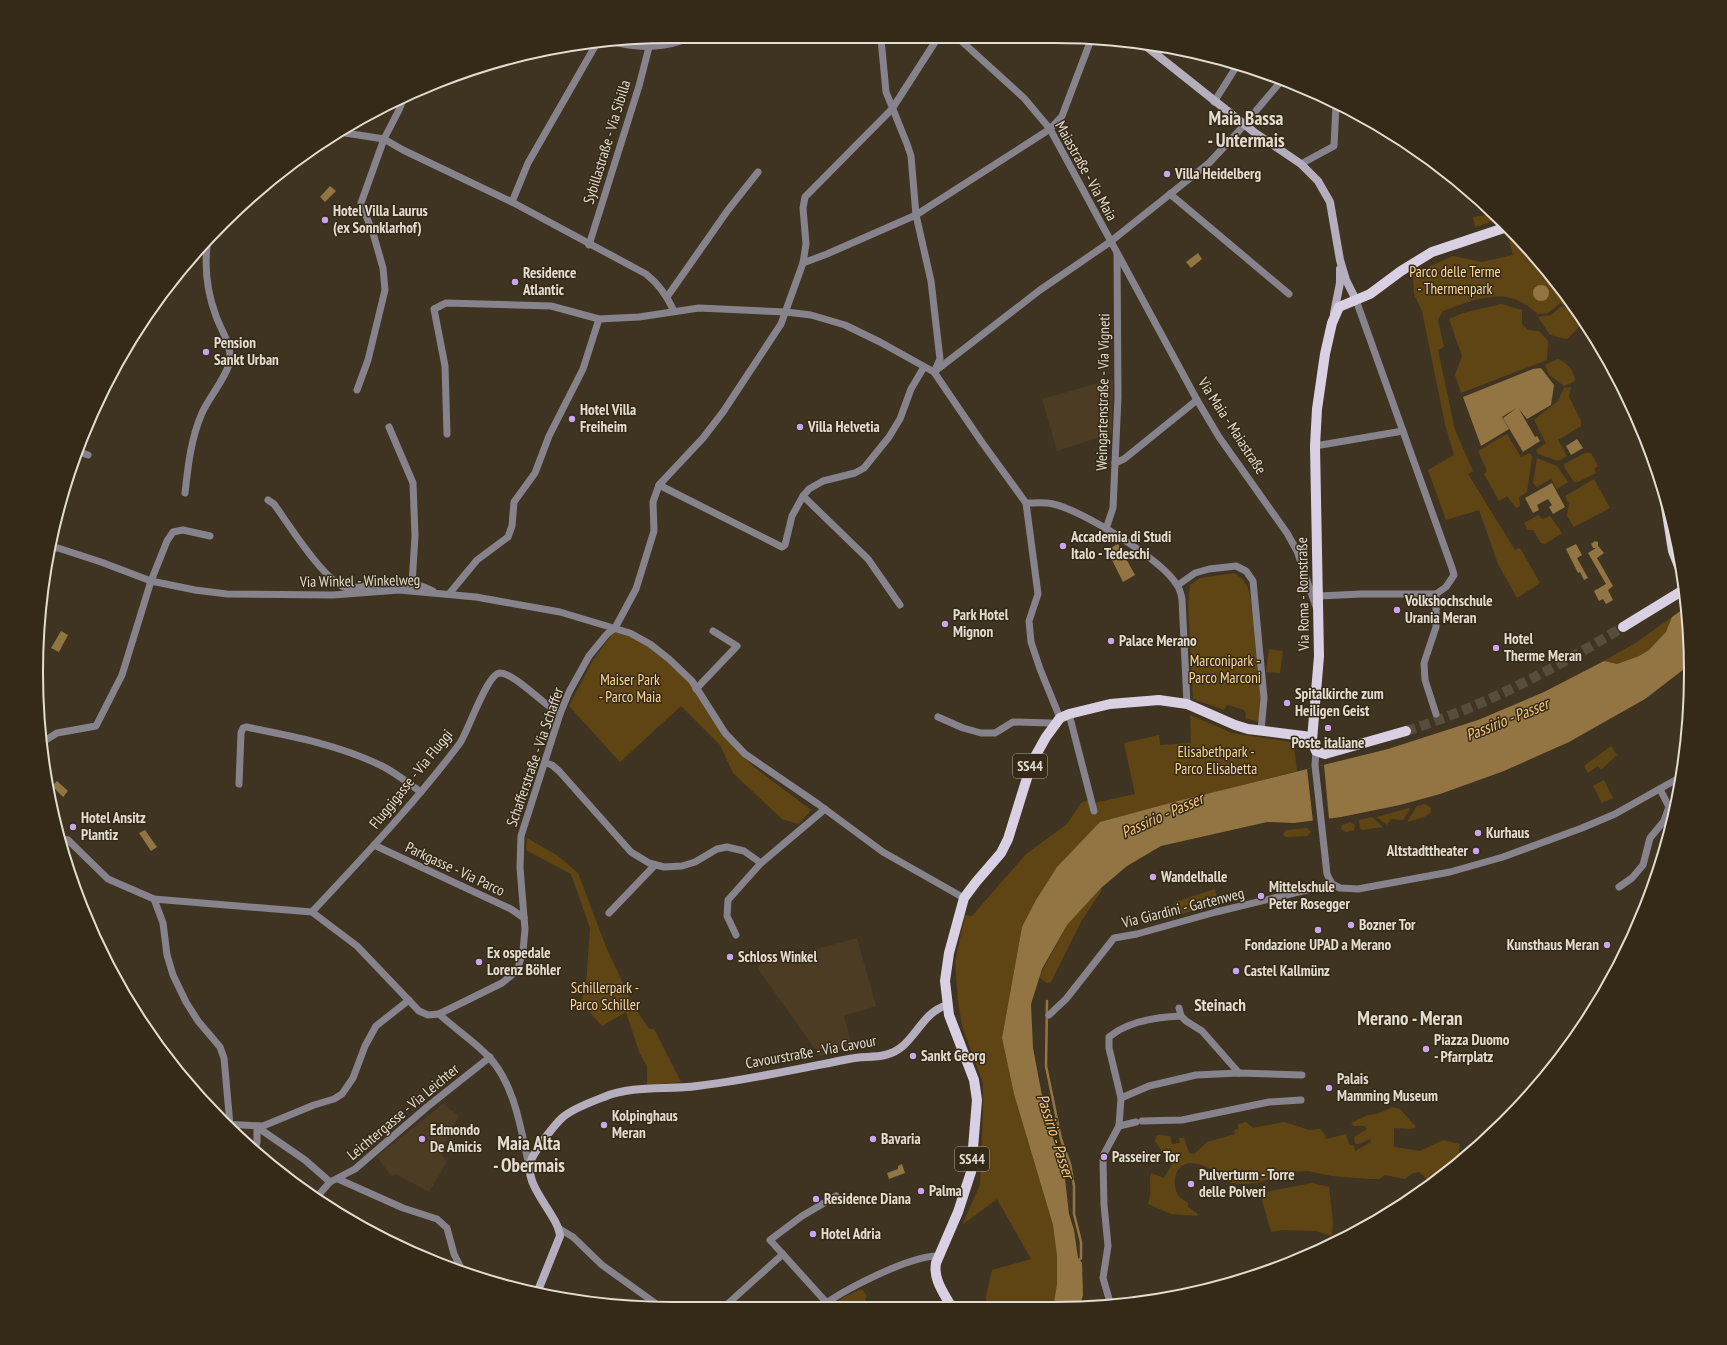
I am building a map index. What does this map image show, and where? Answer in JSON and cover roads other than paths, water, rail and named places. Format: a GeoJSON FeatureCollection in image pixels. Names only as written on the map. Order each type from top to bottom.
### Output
{"type":"FeatureCollection","features":[{"type":"Feature","properties":{"kind":"main road"},"geometry":{"type":"LineString","coordinates":[[1334,315],[1339,307],[1370,294],[1401,270],[1432,252],[1500,227]]}},
{"type":"Feature","properties":{"kind":"main road","name":"Via Roma - Romstraße"},"geometry":{"type":"LineString","coordinates":[[1311,736],[1319,656],[1315,448],[1318,401],[1325,354],[1334,315]]}},
{"type":"Feature","properties":{"kind":"main road"},"geometry":{"type":"LineString","coordinates":[[1623,627],[1679,593]]}},
{"type":"Feature","properties":{"kind":"main road"},"geometry":{"type":"LineString","coordinates":[[1061,719],[1110,704],[1159,700],[1187,704],[1235,725],[1261,731],[1311,736],[1316,751],[1325,754],[1406,731]]}},
{"type":"Feature","properties":{"kind":"main road","name":"SS44"},"geometry":{"type":"LineString","coordinates":[[949,1302],[936,1277],[935,1269],[938,1256],[958,1212],[971,1172],[977,1100],[974,1080],[949,1015],[947,1005],[945,981],[949,953],[964,898],[1002,853],[1008,839],[1032,762],[1061,719]]}},
{"type":"Feature","properties":{"kind":"street"},"geometry":{"type":"LineString","coordinates":[[624,45],[649,47],[670,43]]}},
{"type":"Feature","properties":{"kind":"street"},"geometry":{"type":"LineString","coordinates":[[881,43],[886,92],[911,156],[916,215],[931,282],[937,323],[940,358],[938,368],[934,372]]}},
{"type":"Feature","properties":{"kind":"street","name":"Schafferstraße - Via Schaffer"},"geometry":{"type":"LineString","coordinates":[[439,1014],[502,983],[514,974],[518,968],[523,951],[524,918],[520,868],[521,836],[527,815],[546,763],[560,714],[569,692],[589,656],[607,634],[615,628],[636,589],[650,548],[654,531],[653,502],[659,485],[703,438],[723,412],[781,324],[804,263],[806,244],[803,208],[805,197],[892,109],[934,43]]}},
{"type":"Feature","properties":{"kind":"street","name":"Maiastraße - Via Maia"},"geometry":{"type":"LineString","coordinates":[[964,43],[1024,98],[1050,129],[1117,254]]}},
{"type":"Feature","properties":{"kind":"street"},"geometry":{"type":"LineString","coordinates":[[804,263],[916,215],[1050,129],[1062,116],[1089,44]]}},
{"type":"Feature","properties":{"kind":"street","name":"Sybillastraße - Via Sibilla"},"geometry":{"type":"LineString","coordinates":[[589,245],[639,86],[649,47]]}},
{"type":"Feature","properties":{"kind":"street"},"geometry":{"type":"LineString","coordinates":[[512,202],[528,163],[594,48]]}},
{"type":"Feature","properties":{"kind":"street"},"geometry":{"type":"LineString","coordinates":[[1150,50],[1214,102],[1254,132],[1301,164],[1318,180],[1327,194],[1331,207],[1340,260],[1346,280],[1356,300],[1454,575],[1446,587],[1436,594],[1361,594],[1318,596]]}},
{"type":"Feature","properties":{"kind":"street"},"geometry":{"type":"LineString","coordinates":[[1214,102],[1235,69]]}},
{"type":"Feature","properties":{"kind":"street"},"geometry":{"type":"LineString","coordinates":[[934,372],[1040,290],[1110,242],[1209,163],[1241,122],[1278,84]]}},
{"type":"Feature","properties":{"kind":"street"},"geometry":{"type":"LineString","coordinates":[[357,390],[368,360],[385,290],[383,268],[373,233],[361,202],[384,140],[401,105]]}},
{"type":"Feature","properties":{"kind":"street"},"geometry":{"type":"LineString","coordinates":[[1301,164],[1334,146],[1336,134],[1336,110]]}},
{"type":"Feature","properties":{"kind":"street"},"geometry":{"type":"LineString","coordinates":[[348,134],[384,140],[512,202],[589,245],[646,274],[655,281],[667,297],[674,311]]}},
{"type":"Feature","properties":{"kind":"street"},"geometry":{"type":"LineString","coordinates":[[667,297],[728,210],[758,172]]}},
{"type":"Feature","properties":{"kind":"street"},"geometry":{"type":"LineString","coordinates":[[1170,194],[1289,294]]}},
{"type":"Feature","properties":{"kind":"street"},"geometry":{"type":"LineString","coordinates":[[185,493],[192,446],[202,414],[225,374],[230,360],[228,346],[216,318],[208,288],[208,248]]}},
{"type":"Feature","properties":{"kind":"street","name":"Via Maia - Maiastraße"},"geometry":{"type":"LineString","coordinates":[[1117,254],[1197,400],[1220,437],[1287,533],[1297,551],[1319,614]]}},
{"type":"Feature","properties":{"kind":"street","name":"Weingartenstraße - Via Vigneti"},"geometry":{"type":"LineString","coordinates":[[1106,529],[1113,508],[1118,397],[1117,254]]}},
{"type":"Feature","properties":{"kind":"street"},"geometry":{"type":"LineString","coordinates":[[1334,315],[1340,283],[1340,260]]}},
{"type":"Feature","properties":{"kind":"street"},"geometry":{"type":"LineString","coordinates":[[447,434],[445,366],[434,309],[437,306],[446,303],[551,306],[599,319],[639,317],[700,308],[786,312],[811,315],[845,325],[880,342],[934,372],[1026,503],[1038,594],[1029,621],[1032,642],[1043,676],[1061,719],[1094,811]]}},
{"type":"Feature","properties":{"kind":"street"},"geometry":{"type":"LineString","coordinates":[[449,594],[477,560],[508,537],[512,526],[514,502],[535,473],[550,436],[584,369],[599,319]]}},
{"type":"Feature","properties":{"kind":"street"},"geometry":{"type":"LineString","coordinates":[[659,485],[782,547],[785,545],[792,516],[802,496],[809,489],[823,481],[854,473],[864,468],[889,437],[900,419],[911,390],[924,367]]}},
{"type":"Feature","properties":{"kind":"street"},"geometry":{"type":"LineString","coordinates":[[1115,463],[1124,459],[1197,400]]}},
{"type":"Feature","properties":{"kind":"street"},"geometry":{"type":"LineString","coordinates":[[390,427],[413,483],[415,536],[412,584]]}},
{"type":"Feature","properties":{"kind":"street"},"geometry":{"type":"LineString","coordinates":[[1315,448],[1403,431]]}},
{"type":"Feature","properties":{"kind":"street"},"geometry":{"type":"LineString","coordinates":[[83,453],[88,455]]}},
{"type":"Feature","properties":{"kind":"street"},"geometry":{"type":"LineString","coordinates":[[802,496],[868,558],[900,605]]}},
{"type":"Feature","properties":{"kind":"street"},"geometry":{"type":"LineString","coordinates":[[268,500],[274,504],[324,572],[336,583],[347,588],[396,582],[412,584],[439,594]]}},
{"type":"Feature","properties":{"kind":"street"},"geometry":{"type":"LineString","coordinates":[[1026,503],[1053,504],[1077,513],[1106,529],[1156,561],[1178,586],[1182,599],[1187,704]]}},
{"type":"Feature","properties":{"kind":"street"},"geometry":{"type":"LineString","coordinates":[[46,740],[57,733],[96,726],[122,675],[151,581],[166,541],[173,532],[183,530],[210,536]]}},
{"type":"Feature","properties":{"kind":"street","name":"Via Winkel - Winkelweg"},"geometry":{"type":"LineString","coordinates":[[55,548],[101,562],[151,581],[195,590],[227,594],[333,595],[399,590],[449,594],[524,604],[560,612],[630,633],[650,644],[669,659],[692,682],[725,733],[745,754],[825,809],[883,852],[964,898]]}},
{"type":"Feature","properties":{"kind":"street"},"geometry":{"type":"LineString","coordinates":[[1178,586],[1195,573],[1209,569],[1236,566],[1246,571],[1253,581],[1264,698],[1261,731]]}},
{"type":"Feature","properties":{"kind":"street"},"geometry":{"type":"LineString","coordinates":[[1436,594],[1436,627],[1424,663],[1425,680],[1436,714]]}},
{"type":"Feature","properties":{"kind":"street"},"geometry":{"type":"LineString","coordinates":[[696,689],[737,646],[713,632]]}},
{"type":"Feature","properties":{"kind":"street","name":"Fluggigasse - Via Fluggi"},"geometry":{"type":"LineString","coordinates":[[312,912],[421,792],[461,741],[489,683],[497,674],[500,673],[511,678],[531,692],[551,710],[560,714]]}},
{"type":"Feature","properties":{"kind":"street"},"geometry":{"type":"LineString","coordinates":[[938,717],[963,728],[995,733],[1013,722],[1051,723],[1061,719]]}},
{"type":"Feature","properties":{"kind":"street"},"geometry":{"type":"LineString","coordinates":[[239,784],[240,740],[243,728],[246,727],[285,735],[346,751],[383,767],[421,792]]}},
{"type":"Feature","properties":{"kind":"street"},"geometry":{"type":"LineString","coordinates":[[1316,751],[1315,766],[1327,874],[1332,884],[1340,888],[1358,890],[1450,872],[1494,860],[1610,816],[1675,781]]}},
{"type":"Feature","properties":{"kind":"street"},"geometry":{"type":"LineString","coordinates":[[546,763],[552,765],[559,771],[631,852],[649,863],[664,867],[682,866],[695,862],[717,849],[728,848],[744,851],[761,863]]}},
{"type":"Feature","properties":{"kind":"street"},"geometry":{"type":"LineString","coordinates":[[1619,887],[1632,878],[1643,866],[1650,838],[1664,821],[1669,807],[1660,789]]}},
{"type":"Feature","properties":{"kind":"street"},"geometry":{"type":"LineString","coordinates":[[736,935],[727,916],[728,900],[761,863],[825,809]]}},
{"type":"Feature","properties":{"kind":"street"},"geometry":{"type":"LineString","coordinates":[[65,839],[68,840],[108,879],[154,899],[312,912],[357,946],[423,1013],[434,1016],[439,1014],[452,1027],[473,1041],[490,1057],[514,1101],[535,1186],[558,1228],[559,1239],[539,1288]]}},
{"type":"Feature","properties":{"kind":"street","name":"Parkgasse - Via Parco"},"geometry":{"type":"LineString","coordinates":[[374,845],[511,909],[524,918]]}},
{"type":"Feature","properties":{"kind":"street"},"geometry":{"type":"LineString","coordinates":[[609,913],[655,865]]}},
{"type":"Feature","properties":{"kind":"street","name":"Via Giardini - Gartenweg"},"geometry":{"type":"LineString","coordinates":[[1050,1015],[1066,999],[1114,938],[1138,934],[1216,912],[1332,884]]}},
{"type":"Feature","properties":{"kind":"street"},"geometry":{"type":"LineString","coordinates":[[154,899],[163,923],[167,956],[173,975],[186,1002],[198,1021],[220,1047],[224,1058],[227,1118]]}},
{"type":"Feature","properties":{"kind":"street"},"geometry":{"type":"LineString","coordinates":[[234,1125],[257,1127],[263,1126],[314,1105],[334,1099],[342,1094],[353,1078],[365,1046],[376,1026],[409,1000]]}},
{"type":"Feature","properties":{"kind":"street","name":"Cavourstraße - Via Cavour"},"geometry":{"type":"LineString","coordinates":[[530,1166],[536,1152],[562,1118],[604,1097],[633,1091],[697,1086],[811,1068],[850,1059],[886,1055],[902,1047],[933,1011],[947,1005]]}},
{"type":"Feature","properties":{"kind":"street"},"geometry":{"type":"LineString","coordinates":[[1179,1008],[1183,1019]]}},
{"type":"Feature","properties":{"kind":"street"},"geometry":{"type":"LineString","coordinates":[[1109,1300],[1103,1278],[1108,1246],[1104,1205],[1103,1157],[1119,1126],[1121,1098],[1109,1048],[1110,1037],[1126,1026],[1162,1017],[1183,1019],[1202,1030],[1239,1073]]}},
{"type":"Feature","properties":{"kind":"street","name":"Leichtergasse - Via Leichter"},"geometry":{"type":"LineString","coordinates":[[319,1193],[330,1182],[355,1169],[427,1107],[490,1057]]}},
{"type":"Feature","properties":{"kind":"street"},"geometry":{"type":"LineString","coordinates":[[1121,1098],[1149,1086],[1196,1075],[1239,1073],[1302,1075]]}},
{"type":"Feature","properties":{"kind":"street"},"geometry":{"type":"LineString","coordinates":[[1119,1126],[1139,1121],[1182,1120],[1269,1102],[1301,1100]]}},
{"type":"Feature","properties":{"kind":"street"},"geometry":{"type":"LineString","coordinates":[[256,1145],[257,1127]]}},
{"type":"Feature","properties":{"kind":"street"},"geometry":{"type":"LineString","coordinates":[[257,1127],[305,1160],[330,1182]]}},
{"type":"Feature","properties":{"kind":"street"},"geometry":{"type":"LineString","coordinates":[[338,1179],[403,1208],[437,1219],[447,1228],[454,1254],[459,1265]]}},
{"type":"Feature","properties":{"kind":"street"},"geometry":{"type":"LineString","coordinates":[[836,1196],[802,1216],[770,1240],[826,1302],[861,1283],[916,1259],[928,1256],[938,1256]]}},
{"type":"Feature","properties":{"kind":"street"},"geometry":{"type":"LineString","coordinates":[[558,1228],[573,1237],[602,1265],[653,1302]]}},
{"type":"Feature","properties":{"kind":"street"},"geometry":{"type":"LineString","coordinates":[[730,1302],[783,1254]]}},
{"type":"Feature","properties":{"kind":"water"},"geometry":{"type":"Polygon","coordinates":[[[330,186],[336,191],[325,202],[320,197],[330,186]]]}},
{"type":"Feature","properties":{"kind":"water"},"geometry":{"type":"Polygon","coordinates":[[[1198,253],[1202,259],[1191,268],[1186,262],[1198,253]]]}},
{"type":"Feature","properties":{"kind":"water"},"geometry":{"type":"Polygon","coordinates":[[[1538,285],[1544,285],[1549,290],[1547,299],[1544,301],[1538,301],[1533,296],[1533,290],[1538,285]]]}},
{"type":"Feature","properties":{"kind":"water"},"geometry":{"type":"Polygon","coordinates":[[[1541,368],[1554,385],[1551,405],[1527,419],[1519,409],[1535,437],[1537,436],[1540,441],[1523,452],[1503,418],[1518,407],[1502,417],[1509,429],[1481,446],[1463,397],[1533,369],[1541,368]]]}},
{"type":"Feature","properties":{"kind":"water"},"geometry":{"type":"Polygon","coordinates":[[[1577,439],[1583,448],[1571,455],[1566,446],[1577,439]]]}},
{"type":"Feature","properties":{"kind":"water"},"geometry":{"type":"Polygon","coordinates":[[[1552,483],[1565,507],[1553,514],[1549,507],[1552,505],[1548,499],[1537,505],[1539,510],[1533,513],[1525,498],[1552,483]]]}},
{"type":"Feature","properties":{"kind":"water"},"geometry":{"type":"Polygon","coordinates":[[[1595,541],[1598,542],[1598,546],[1604,553],[1597,558],[1613,586],[1608,590],[1613,600],[1606,604],[1603,599],[1599,601],[1594,591],[1606,584],[1588,553],[1596,548],[1593,548],[1591,544],[1595,541]]]}},
{"type":"Feature","properties":{"kind":"water"},"geometry":{"type":"Polygon","coordinates":[[[1118,544],[1135,575],[1123,582],[1107,550],[1118,544]]]}},
{"type":"Feature","properties":{"kind":"water"},"geometry":{"type":"Polygon","coordinates":[[[1576,544],[1582,555],[1577,558],[1588,578],[1584,580],[1580,572],[1578,573],[1566,549],[1576,544]]]}},
{"type":"Feature","properties":{"kind":"water","name":"Passirio - Passer"},"geometry":{"type":"Polygon","coordinates":[[[1681,611],[1684,669],[1645,699],[1569,742],[1504,771],[1440,794],[1400,805],[1341,817],[1294,823],[1267,822],[1161,846],[1127,866],[1101,888],[1067,925],[1042,969],[1031,1004],[1033,1048],[1047,1122],[1061,1159],[1069,1214],[1074,1230],[1078,1258],[1082,1263],[1083,1295],[1081,1301],[1054,1302],[1057,1284],[1057,1256],[1053,1225],[1014,1094],[1002,1038],[1022,927],[1036,900],[1057,867],[1100,822],[1174,802],[1388,749],[1478,720],[1544,692],[1604,661],[1617,664],[1639,656],[1649,650],[1666,632],[1672,617],[1681,611]]]}},
{"type":"Feature","properties":{"kind":"water"},"geometry":{"type":"Polygon","coordinates":[[[61,631],[68,635],[59,652],[51,648],[61,631]]]}},
{"type":"Feature","properties":{"kind":"water"},"geometry":{"type":"Polygon","coordinates":[[[57,781],[68,791],[63,797],[54,788],[53,785],[57,781]]]}},
{"type":"Feature","properties":{"kind":"water"},"geometry":{"type":"Polygon","coordinates":[[[145,830],[157,847],[151,851],[139,833],[145,830]]]}},
{"type":"Feature","properties":{"kind":"water"},"geometry":{"type":"Polygon","coordinates":[[[902,1164],[905,1173],[889,1179],[887,1173],[898,1169],[898,1166],[902,1164]]]}},
{"type":"Feature","properties":{"kind":"waterway","name":"Passirio - Passer"},"geometry":{"type":"LineString","coordinates":[[1047,1001],[1046,1066],[1061,1139],[1070,1164],[1074,1186],[1074,1214],[1081,1242],[1081,1258],[1077,1262]]}},
{"type":"Feature","properties":{"kind":"tunnel"},"geometry":{"type":"LineString","coordinates":[[1406,731],[1463,711],[1518,686],[1571,658],[1623,627]]}},
{"type":"Feature","properties":{"kind":"place","name":"Villa Heidelberg"},"geometry":{"type":"Point","coordinates":[1167,174]}},
{"type":"Feature","properties":{"kind":"place","name":"Hotel Villa Laurus (ex Sonnklarhof)"},"geometry":{"type":"Point","coordinates":[325,220]}},
{"type":"Feature","properties":{"kind":"place","name":"Residence Atlantic"},"geometry":{"type":"Point","coordinates":[515,282]}},
{"type":"Feature","properties":{"kind":"place","name":"Pension Sankt Urban"},"geometry":{"type":"Point","coordinates":[206,352]}},
{"type":"Feature","properties":{"kind":"place","name":"Hotel Villa Freiheim"},"geometry":{"type":"Point","coordinates":[572,419]}},
{"type":"Feature","properties":{"kind":"place","name":"Villa Helvetia"},"geometry":{"type":"Point","coordinates":[800,427]}},
{"type":"Feature","properties":{"kind":"place","name":"Accademia di Studi Italo - Tedeschi"},"geometry":{"type":"Point","coordinates":[1063,546]}},
{"type":"Feature","properties":{"kind":"place","name":"Volkshochschule Urania Meran"},"geometry":{"type":"Point","coordinates":[1397,610]}},
{"type":"Feature","properties":{"kind":"place","name":"Park Hotel Mignon"},"geometry":{"type":"Point","coordinates":[945,624]}},
{"type":"Feature","properties":{"kind":"place","name":"Palace Merano"},"geometry":{"type":"Point","coordinates":[1111,641]}},
{"type":"Feature","properties":{"kind":"place","name":"Hotel Therme Meran"},"geometry":{"type":"Point","coordinates":[1496,648]}},
{"type":"Feature","properties":{"kind":"place","name":"Spitalkirche zum Heiligen Geist"},"geometry":{"type":"Point","coordinates":[1287,703]}},
{"type":"Feature","properties":{"kind":"place","name":"Poste italiane"},"geometry":{"type":"Point","coordinates":[1328,728]}},
{"type":"Feature","properties":{"kind":"place","name":"Hotel Ansitz Plantiz"},"geometry":{"type":"Point","coordinates":[73,827]}},
{"type":"Feature","properties":{"kind":"place","name":"Kurhaus"},"geometry":{"type":"Point","coordinates":[1478,833]}},
{"type":"Feature","properties":{"kind":"place","name":"Altstadttheater"},"geometry":{"type":"Point","coordinates":[1476,851]}},
{"type":"Feature","properties":{"kind":"place","name":"Wandelhalle"},"geometry":{"type":"Point","coordinates":[1153,877]}},
{"type":"Feature","properties":{"kind":"place","name":"Mittelschule Peter Rosegger"},"geometry":{"type":"Point","coordinates":[1261,896]}},
{"type":"Feature","properties":{"kind":"place","name":"Bozner Tor"},"geometry":{"type":"Point","coordinates":[1351,925]}},
{"type":"Feature","properties":{"kind":"place","name":"Fondazione UPAD a Merano"},"geometry":{"type":"Point","coordinates":[1318,930]}},
{"type":"Feature","properties":{"kind":"place","name":"Kunsthaus Meran"},"geometry":{"type":"Point","coordinates":[1607,945]}},
{"type":"Feature","properties":{"kind":"place","name":"Schloss Winkel"},"geometry":{"type":"Point","coordinates":[730,957]}},
{"type":"Feature","properties":{"kind":"place","name":"Ex ospedale Lorenz Böhler"},"geometry":{"type":"Point","coordinates":[479,962]}},
{"type":"Feature","properties":{"kind":"place","name":"Castel Kallmünz"},"geometry":{"type":"Point","coordinates":[1236,971]}},
{"type":"Feature","properties":{"kind":"place","name":"Piazza Duomo - Pfarrplatz"},"geometry":{"type":"Point","coordinates":[1426,1049]}},
{"type":"Feature","properties":{"kind":"place","name":"Sankt Georg"},"geometry":{"type":"Point","coordinates":[913,1056]}},
{"type":"Feature","properties":{"kind":"place","name":"Palais Mamming Museum"},"geometry":{"type":"Point","coordinates":[1329,1088]}},
{"type":"Feature","properties":{"kind":"place","name":"Kolpinghaus Meran"},"geometry":{"type":"Point","coordinates":[604,1125]}},
{"type":"Feature","properties":{"kind":"place","name":"Edmondo De Amicis"},"geometry":{"type":"Point","coordinates":[422,1139]}},
{"type":"Feature","properties":{"kind":"place","name":"Bavaria"},"geometry":{"type":"Point","coordinates":[873,1139]}},
{"type":"Feature","properties":{"kind":"place","name":"Passeirer Tor"},"geometry":{"type":"Point","coordinates":[1104,1157]}},
{"type":"Feature","properties":{"kind":"place","name":"Pulverturm - Torre delle Polveri"},"geometry":{"type":"Point","coordinates":[1191,1184]}},
{"type":"Feature","properties":{"kind":"place","name":"Palma"},"geometry":{"type":"Point","coordinates":[921,1191]}},
{"type":"Feature","properties":{"kind":"place","name":"Residence Diana"},"geometry":{"type":"Point","coordinates":[816,1199]}},
{"type":"Feature","properties":{"kind":"place","name":"Hotel Adria"},"geometry":{"type":"Point","coordinates":[813,1234]}},
{"type":"Feature","properties":{"kind":"district","name":"Maia Bassa - Untermais"},"geometry":{"type":"Point","coordinates":[1246,129]}},
{"type":"Feature","properties":{"kind":"district","name":"Steinach"},"geometry":{"type":"Point","coordinates":[1220,1005]}},
{"type":"Feature","properties":{"kind":"district","name":"Merano - Meran"},"geometry":{"type":"Point","coordinates":[1410,1018]}},
{"type":"Feature","properties":{"kind":"district","name":"Maia Alta - Obermais"},"geometry":{"type":"Point","coordinates":[529,1154]}},
{"type":"Feature","properties":{"kind":"park label","name":"Parco delle Terme - Thermenpark"},"geometry":{"type":"Point","coordinates":[1455,280]}},
{"type":"Feature","properties":{"kind":"park label","name":"Marconipark - Parco Marconi"},"geometry":{"type":"Point","coordinates":[1225,670]}},
{"type":"Feature","properties":{"kind":"park label","name":"Maiser Park - Parco Maia"},"geometry":{"type":"Point","coordinates":[630,688]}},
{"type":"Feature","properties":{"kind":"park label","name":"Elisabethpark - Parco Elisabetta"},"geometry":{"type":"Point","coordinates":[1216,760]}},
{"type":"Feature","properties":{"kind":"park label","name":"Schillerpark - Parco Schiller"},"geometry":{"type":"Point","coordinates":[605,996]}}]}
